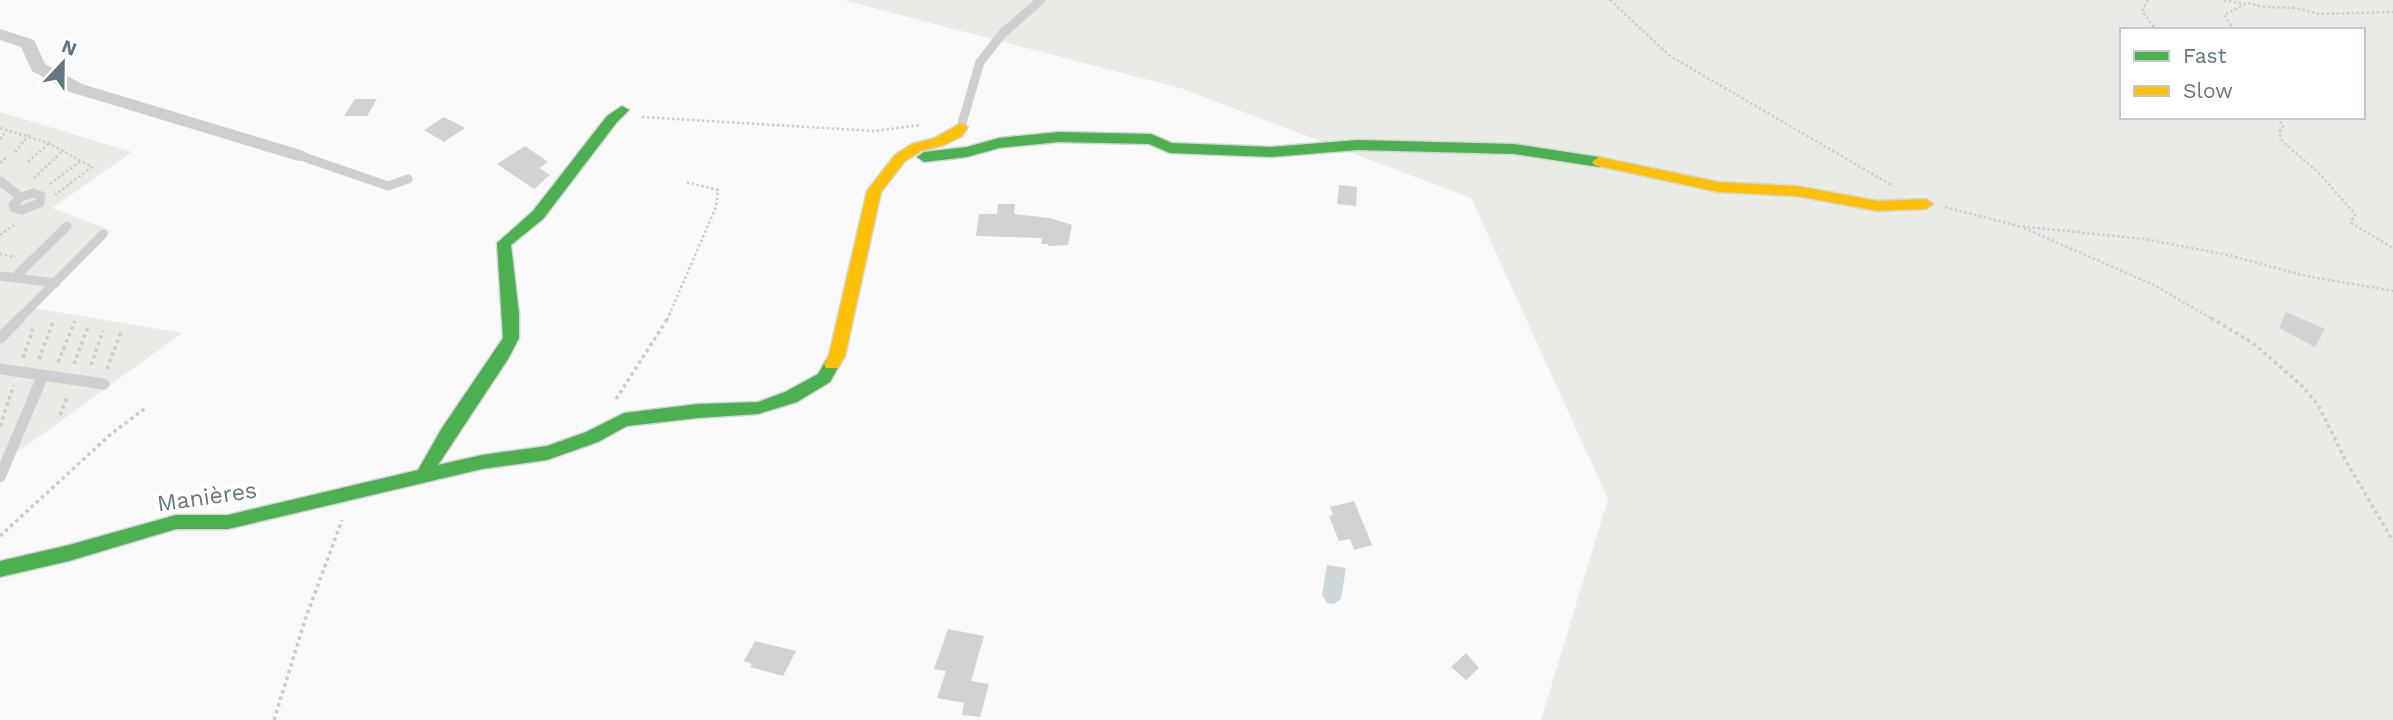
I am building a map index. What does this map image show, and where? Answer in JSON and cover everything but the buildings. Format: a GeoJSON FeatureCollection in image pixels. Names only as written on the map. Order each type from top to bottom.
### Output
{"type":"FeatureCollection","features":[{"type":"Feature","properties":{"kind":"street"},"geometry":{"type":"LineString","coordinates":[[0,34],[28,44],[38,67],[76,89],[298,155]]}},
{"type":"Feature","properties":{"kind":"street"},"geometry":{"type":"LineString","coordinates":[[422,478],[451,428],[511,341],[510,299],[503,273],[504,243],[538,215],[621,111]]}},
{"type":"Feature","properties":{"kind":"street"},"geometry":{"type":"LineString","coordinates":[[900,158],[917,147],[939,142],[957,133],[961,127]]}},
{"type":"Feature","properties":{"kind":"street"},"geometry":{"type":"LineString","coordinates":[[900,158],[938,156],[999,143],[1059,137],[1152,139],[1170,148],[1271,152],[1357,145],[1440,145],[1514,149],[1609,164],[1718,187],[1797,191],[1878,206],[1926,204]]}},
{"type":"Feature","properties":{"kind":"street","name":"Manières"},"geometry":{"type":"LineString","coordinates":[[0,569],[69,553],[176,522],[228,522],[482,462],[547,453],[592,437],[624,420],[698,411],[758,408],[791,397],[824,378],[837,356],[874,191],[900,158]]}},
{"type":"Feature","properties":{"kind":"lane"},"geometry":{"type":"LineString","coordinates":[[961,127],[967,116],[974,74],[989,46],[1041,0]]}},
{"type":"Feature","properties":{"kind":"lane"},"geometry":{"type":"LineString","coordinates":[[298,155],[388,186],[408,179]]}},
{"type":"Feature","properties":{"kind":"lane"},"geometry":{"type":"LineString","coordinates":[[0,181],[21,197],[13,205],[17,210],[29,209],[39,198]]}},
{"type":"Feature","properties":{"kind":"lane"},"geometry":{"type":"LineString","coordinates":[[14,278],[67,226]]}},
{"type":"Feature","properties":{"kind":"lane"},"geometry":{"type":"LineString","coordinates":[[1,335],[103,234]]}},
{"type":"Feature","properties":{"kind":"lane"},"geometry":{"type":"LineString","coordinates":[[0,276],[56,283]]}},
{"type":"Feature","properties":{"kind":"lane"},"geometry":{"type":"LineString","coordinates":[[0,369],[102,384]]}},
{"type":"Feature","properties":{"kind":"lane"},"geometry":{"type":"LineString","coordinates":[[0,477],[43,375]]}},
{"type":"Feature","properties":{"kind":"path"},"geometry":{"type":"LineString","coordinates":[[1610,0],[1670,55],[1828,150],[1926,204],[2018,226],[2144,239],[2228,255],[2306,276],[2393,291]]}},
{"type":"Feature","properties":{"kind":"path"},"geometry":{"type":"LineString","coordinates":[[2148,0],[2142,11],[2155,28]]}},
{"type":"Feature","properties":{"kind":"path"},"geometry":{"type":"LineString","coordinates":[[2224,0],[2297,8],[2318,14],[2393,12]]}},
{"type":"Feature","properties":{"kind":"path"},"geometry":{"type":"LineString","coordinates":[[2233,28],[2224,15],[2243,4]]}},
{"type":"Feature","properties":{"kind":"path"},"geometry":{"type":"LineString","coordinates":[[621,111],[660,120],[789,124],[875,131],[921,125]]}},
{"type":"Feature","properties":{"kind":"path"},"geometry":{"type":"LineString","coordinates":[[2279,119],[2283,126],[2279,132],[2283,142],[2340,193],[2355,214],[2351,223],[2393,248]]}},
{"type":"Feature","properties":{"kind":"path"},"geometry":{"type":"LineString","coordinates":[[0,128],[30,134],[50,142],[92,167],[57,194],[39,198]]}},
{"type":"Feature","properties":{"kind":"path"},"geometry":{"type":"LineString","coordinates":[[0,139],[8,129]]}},
{"type":"Feature","properties":{"kind":"path"},"geometry":{"type":"LineString","coordinates":[[15,152],[30,134]]}},
{"type":"Feature","properties":{"kind":"path"},"geometry":{"type":"LineString","coordinates":[[28,162],[50,142]]}},
{"type":"Feature","properties":{"kind":"path"},"geometry":{"type":"LineString","coordinates":[[0,163],[7,157]]}},
{"type":"Feature","properties":{"kind":"path"},"geometry":{"type":"LineString","coordinates":[[39,198],[82,160]]}},
{"type":"Feature","properties":{"kind":"path"},"geometry":{"type":"LineString","coordinates":[[615,401],[664,327],[716,206],[718,190],[686,182]]}},
{"type":"Feature","properties":{"kind":"path"},"geometry":{"type":"LineString","coordinates":[[2018,226],[2154,285],[2253,343],[2302,386],[2318,405],[2346,461],[2393,541]]}},
{"type":"Feature","properties":{"kind":"path"},"geometry":{"type":"LineString","coordinates":[[43,375],[75,321]]}},
{"type":"Feature","properties":{"kind":"path"},"geometry":{"type":"LineString","coordinates":[[43,375],[53,322]]}},
{"type":"Feature","properties":{"kind":"path"},"geometry":{"type":"LineString","coordinates":[[76,380],[88,327]]}},
{"type":"Feature","properties":{"kind":"path"},"geometry":{"type":"LineString","coordinates":[[61,415],[76,380],[103,331]]}},
{"type":"Feature","properties":{"kind":"path"},"geometry":{"type":"LineString","coordinates":[[102,384],[121,332]]}},
{"type":"Feature","properties":{"kind":"path"},"geometry":{"type":"LineString","coordinates":[[0,536],[111,434],[147,407]]}},
{"type":"Feature","properties":{"kind":"path"},"geometry":{"type":"LineString","coordinates":[[274,720],[305,620],[351,493]]}},
{"type":"Feature","properties":{"kind":"shaded area"},"geometry":{"type":"Polygon","coordinates":[[[843,0],[2393,0],[2393,720],[1541,720],[1608,499],[1471,198],[1180,88],[843,0]]]}},
{"type":"Feature","properties":{"kind":"shaded area"},"geometry":{"type":"Polygon","coordinates":[[[0,112],[132,152],[52,208],[112,231],[33,308],[182,333],[0,465],[0,112]]]}},
{"type":"Feature","properties":{"kind":"shaded area"},"geometry":{"type":"Polygon","coordinates":[[[1327,565],[1346,568],[1341,599],[1334,604],[1327,603],[1322,595],[1327,565]]]}},
{"type":"Feature","properties":{"kind":"traffic: fast"},"geometry":{"type":"LineString","coordinates":[[422,478],[448,433],[511,338],[504,243],[538,215],[612,119],[622,110]]}},
{"type":"Feature","properties":{"kind":"traffic: fast"},"geometry":{"type":"LineString","coordinates":[[924,157],[967,152],[999,143],[1059,137],[1151,139],[1170,148],[1271,152],[1357,145],[1514,149],[1599,162]]}},
{"type":"Feature","properties":{"kind":"traffic: fast"},"geometry":{"type":"LineString","coordinates":[[0,569],[69,553],[176,522],[228,522],[482,462],[547,453],[592,437],[624,420],[698,411],[758,408],[791,397],[824,378],[832,364]]}},
{"type":"Feature","properties":{"kind":"traffic: slow"},"geometry":{"type":"LineString","coordinates":[[832,364],[837,356],[874,191],[900,158],[917,147],[939,142],[957,133],[961,127]]}},
{"type":"Feature","properties":{"kind":"traffic: slow"},"geometry":{"type":"LineString","coordinates":[[1599,162],[1718,187],[1797,191],[1878,206],[1926,204]]}}]}
